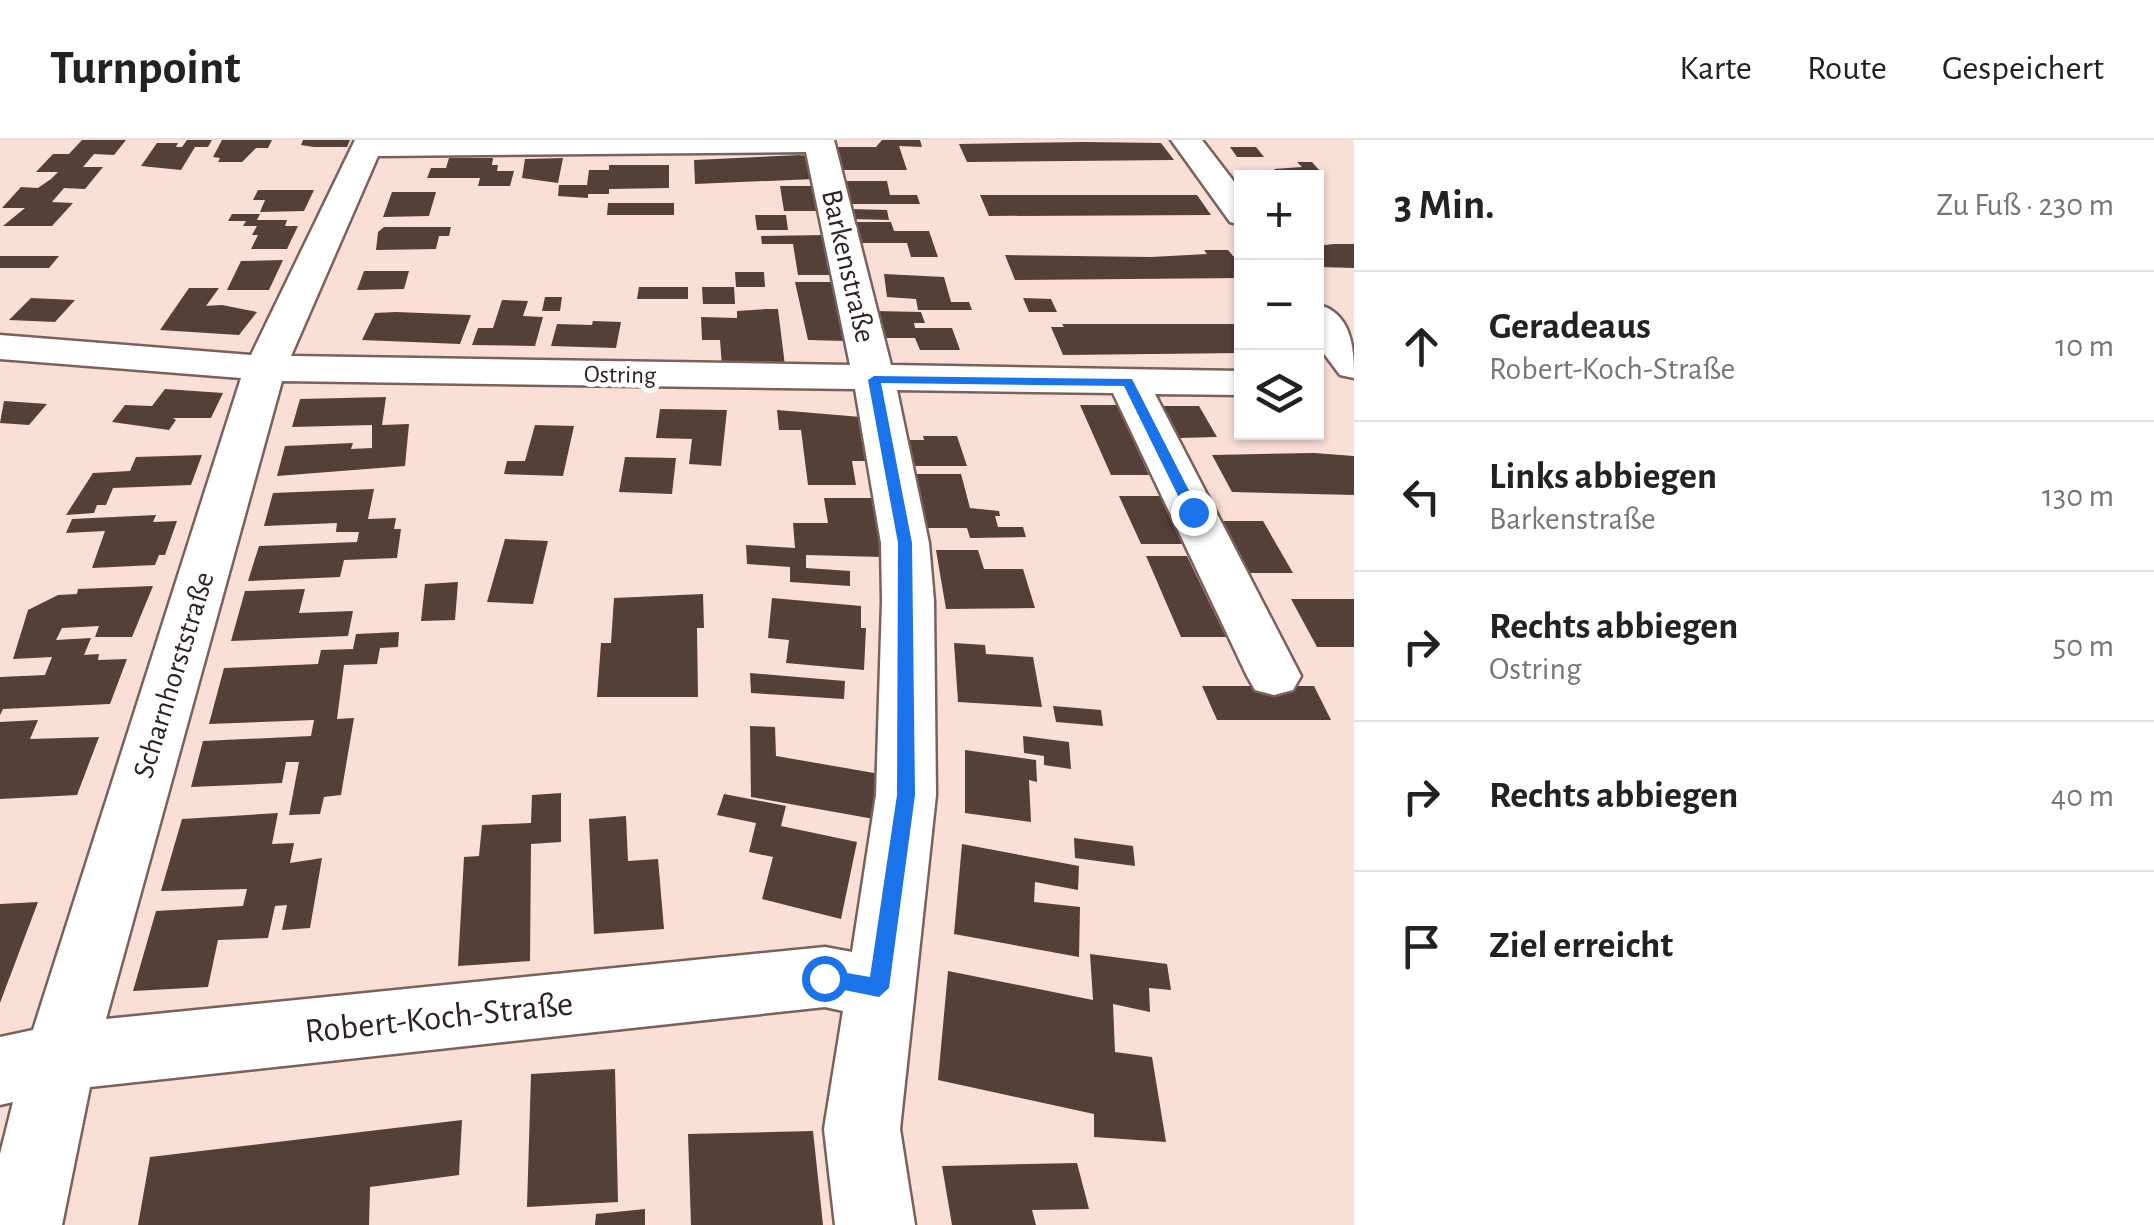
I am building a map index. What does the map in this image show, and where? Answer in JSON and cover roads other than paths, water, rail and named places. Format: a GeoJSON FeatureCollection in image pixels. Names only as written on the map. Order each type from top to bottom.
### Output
{"type":"FeatureCollection","features":[{"type":"Feature","properties":{"kind":"street"},"geometry":{"type":"LineString","coordinates":[[1186,140],[1234,203]]}},
{"type":"Feature","properties":{"kind":"street"},"geometry":{"type":"LineString","coordinates":[[369,143],[819,141]]}},
{"type":"Feature","properties":{"kind":"street","name":"Barkenstraße"},"geometry":{"type":"LineString","coordinates":[[819,141],[874,380],[905,543],[908,601],[906,795],[862,1130],[875,1225]]}},
{"type":"Feature","properties":{"kind":"street","name":"Scharnhorststraße"},"geometry":{"type":"LineString","coordinates":[[22,1225],[30,1064],[265,368],[369,143]]}},
{"type":"Feature","properties":{"kind":"street"},"geometry":{"type":"LineString","coordinates":[[1324,326],[1354,366]]}},
{"type":"Feature","properties":{"kind":"street","name":"Ostring"},"geometry":{"type":"LineString","coordinates":[[0,346],[265,368],[1234,383]]}},
{"type":"Feature","properties":{"kind":"street"},"geometry":{"type":"LineString","coordinates":[[1128,382],[1274,676]]}},
{"type":"Feature","properties":{"kind":"street"},"geometry":{"type":"LineString","coordinates":[[1324,384],[1354,384]]}},
{"type":"Feature","properties":{"kind":"street","name":"Robert-Koch-Straße"},"geometry":{"type":"LineString","coordinates":[[30,1064],[824,978],[879,988]]}}]}
